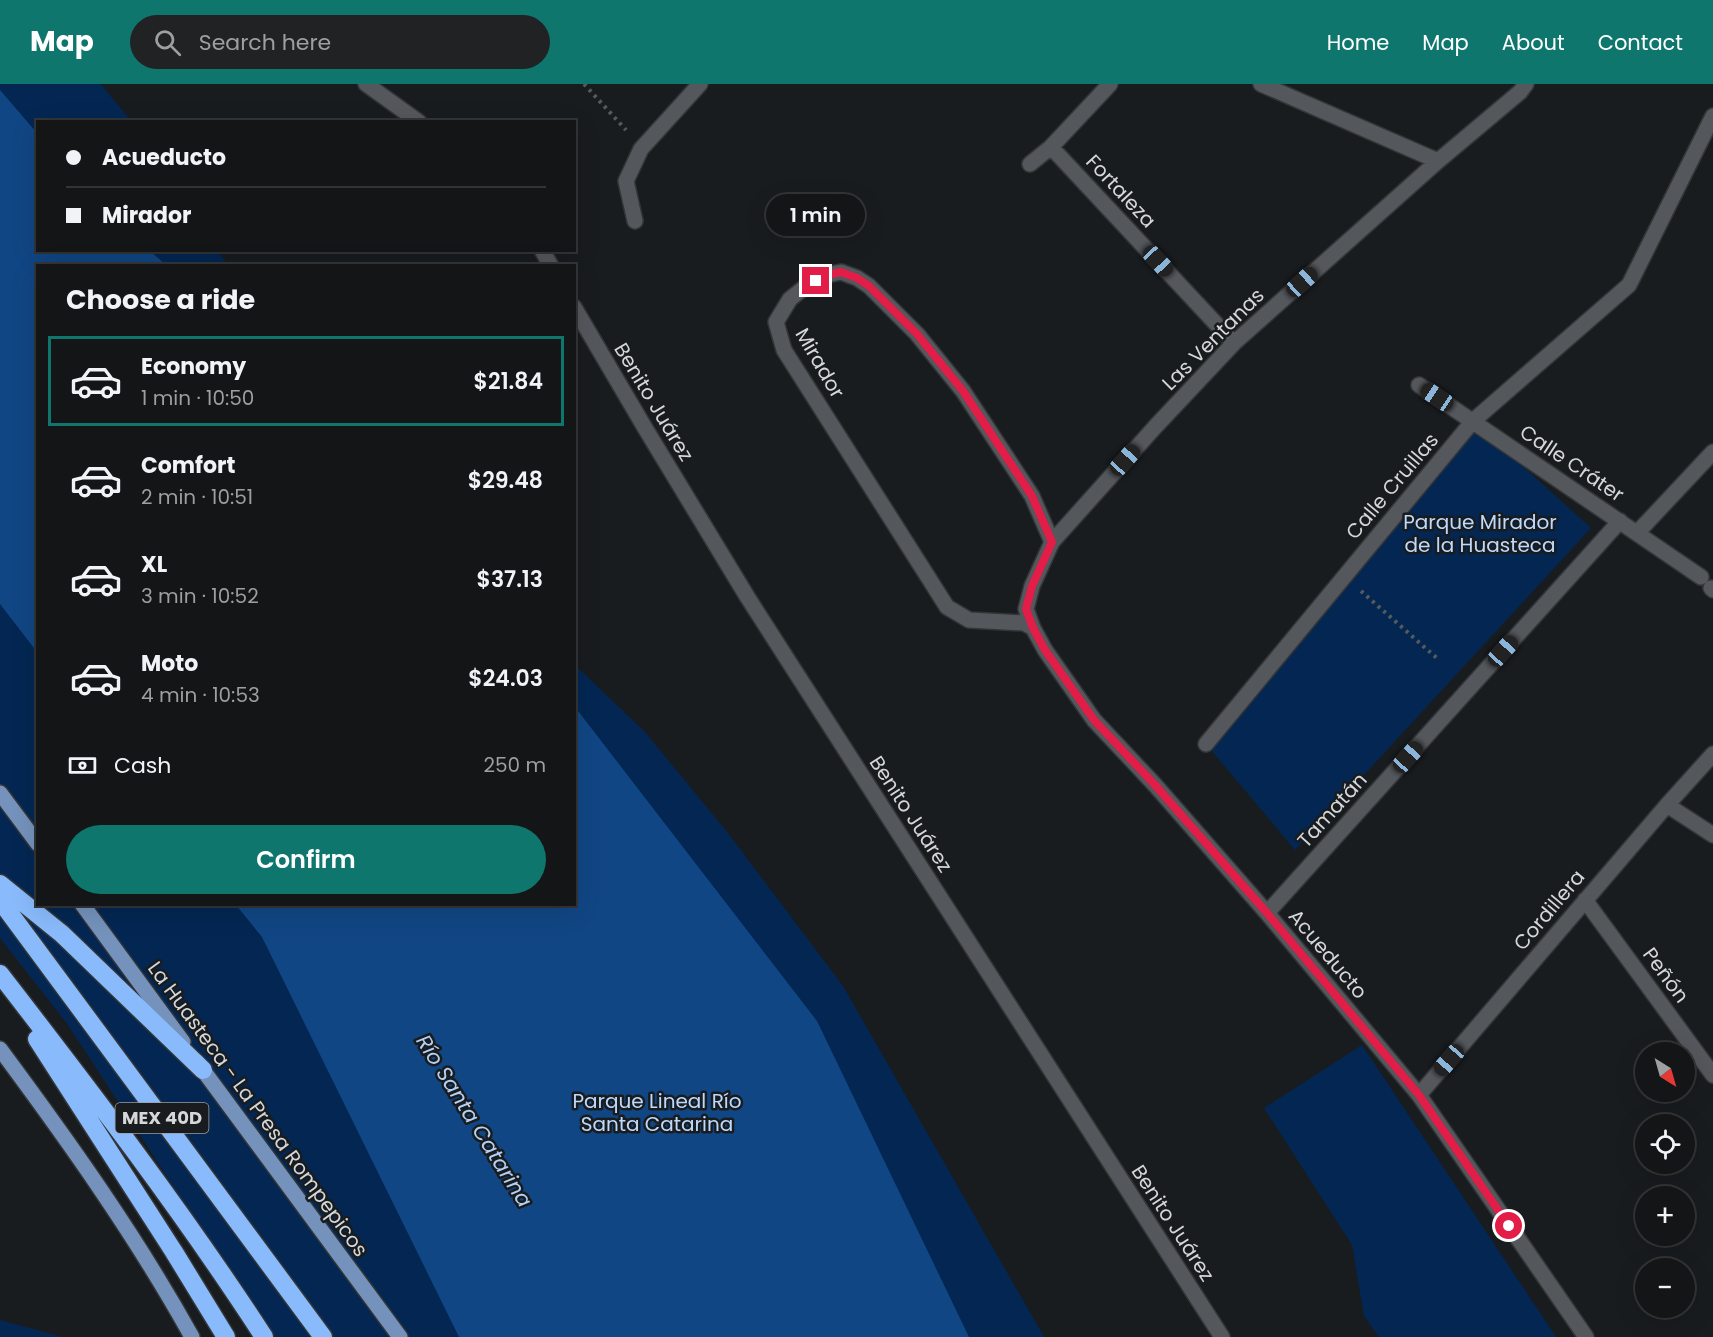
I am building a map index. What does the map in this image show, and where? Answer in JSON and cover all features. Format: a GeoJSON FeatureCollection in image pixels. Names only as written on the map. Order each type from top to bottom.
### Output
{"type":"FeatureCollection","features":[{"type":"Feature","properties":{"kind":"highway"},"geometry":{"type":"LineString","coordinates":[[0,885],[62,934],[203,1070]]}},
{"type":"Feature","properties":{"kind":"highway","name":"MEX 40D"},"geometry":{"type":"LineString","coordinates":[[0,900],[323,1337]]}},
{"type":"Feature","properties":{"kind":"highway","name":"MEX 40D"},"geometry":{"type":"LineString","coordinates":[[0,975],[40,1044],[226,1337]]}},
{"type":"Feature","properties":{"kind":"highway","name":"MEX 40D"},"geometry":{"type":"LineString","coordinates":[[0,975],[84,1082],[215,1262],[264,1337]]}},
{"type":"Feature","properties":{"kind":"main road"},"geometry":{"type":"LineString","coordinates":[[0,793],[36,841]]}},
{"type":"Feature","properties":{"kind":"main road","name":"La Huasteca - La Presa Rompepicos"},"geometry":{"type":"LineString","coordinates":[[83,906],[400,1337]]}},
{"type":"Feature","properties":{"kind":"main road"},"geometry":{"type":"LineString","coordinates":[[0,1049],[61,1131],[127,1229],[192,1337]]}},
{"type":"Feature","properties":{"kind":"street"},"geometry":{"type":"LineString","coordinates":[[366,84],[416,120]]}},
{"type":"Feature","properties":{"kind":"street"},"geometry":{"type":"LineString","coordinates":[[635,221],[626,181],[640,149],[700,84]]}},
{"type":"Feature","properties":{"kind":"street"},"geometry":{"type":"LineString","coordinates":[[1030,164],[1051,147],[1110,84]]}},
{"type":"Feature","properties":{"kind":"street"},"geometry":{"type":"LineString","coordinates":[[1261,84],[1438,162]]}},
{"type":"Feature","properties":{"kind":"street","name":"Las Ventanas"},"geometry":{"type":"LineString","coordinates":[[1026,609],[1032,586],[1052,542],[1234,343],[1520,92],[1526,84]]}},
{"type":"Feature","properties":{"kind":"street","name":"Calle Cruillas"},"geometry":{"type":"LineString","coordinates":[[1206,744],[1473,421],[1629,285],[1713,116]]}},
{"type":"Feature","properties":{"kind":"street","name":"Fortaleza"},"geometry":{"type":"LineString","coordinates":[[1051,147],[1234,343]]}},
{"type":"Feature","properties":{"kind":"street","name":"Mirador"},"geometry":{"type":"LineString","coordinates":[[1033,628],[1024,623],[969,620],[947,608],[784,350],[776,322],[790,299],[826,275],[841,272],[869,286],[917,334],[963,391],[1032,496],[1052,542]]}},
{"type":"Feature","properties":{"kind":"street","name":"Benito Juárez"},"geometry":{"type":"LineString","coordinates":[[576,310],[748,598],[1222,1337]]}},
{"type":"Feature","properties":{"kind":"street","name":"Calle Cráter"},"geometry":{"type":"LineString","coordinates":[[1419,385],[1620,521],[1708,585]]}},
{"type":"Feature","properties":{"kind":"street"},"geometry":{"type":"LineString","coordinates":[[1636,533],[1713,453]]}},
{"type":"Feature","properties":{"kind":"street","name":"Tamatán"},"geometry":{"type":"LineString","coordinates":[[1267,913],[1620,521]]}},
{"type":"Feature","properties":{"kind":"street","name":"Acueducto"},"geometry":{"type":"LineString","coordinates":[[1026,609],[1045,650],[1094,720],[1155,785],[1267,913],[1419,1095],[1586,1337]]}},
{"type":"Feature","properties":{"kind":"street","name":"Cordillera"},"geometry":{"type":"LineString","coordinates":[[1419,1095],[1713,754]]}},
{"type":"Feature","properties":{"kind":"street"},"geometry":{"type":"LineString","coordinates":[[1667,805],[1713,835]]}},
{"type":"Feature","properties":{"kind":"street","name":"Peñón"},"geometry":{"type":"LineString","coordinates":[[1585,900],[1713,1075]]}},
{"type":"Feature","properties":{"kind":"path"},"geometry":{"type":"LineString","coordinates":[[584,84],[618,120],[640,149]]}},
{"type":"Feature","properties":{"kind":"path"},"geometry":{"type":"LineString","coordinates":[[1344,577],[1439,660]]}},
{"type":"Feature","properties":{"kind":"green space","name":"Parque Lineal Río Santa Catarina"},"geometry":{"type":"Polygon","coordinates":[[[0,84],[101,84],[130,120],[36,120],[36,252],[219,252],[227,264],[36,264],[36,906],[576,906],[576,666],[645,732],[728,833],[843,986],[1044,1337],[266,1337],[227,1269],[68,1025],[0,938],[0,84]]]}},
{"type":"Feature","properties":{"kind":"green space","name":"Parque Mirador de la Huasteca"},"geometry":{"type":"Polygon","coordinates":[[[1473,421],[1591,528],[1295,850],[1206,744],[1473,421]]]}},
{"type":"Feature","properties":{"kind":"green space"},"geometry":{"type":"Polygon","coordinates":[[[1362,1045],[1556,1337],[1379,1337],[1364,1316],[1352,1245],[1264,1108],[1362,1045]]]}},
{"type":"Feature","properties":{"kind":"green space"},"geometry":{"type":"Polygon","coordinates":[[[0,1320],[63,1337],[0,1337],[0,1320]]]}},
{"type":"Feature","properties":{"kind":"water"},"geometry":{"type":"Polygon","coordinates":[[[0,90],[36,132],[36,252],[151,252],[165,264],[36,264],[36,651],[0,604],[0,90]]]}},
{"type":"Feature","properties":{"kind":"water","name":"Río Santa Catarina"},"geometry":{"type":"Polygon","coordinates":[[[576,708],[817,1021],[969,1337],[459,1337],[262,937],[237,906],[576,906],[576,708]]]}},
{"type":"Feature","properties":{"kind":"route"},"geometry":{"type":"LineString","coordinates":[[816,281],[826,275],[841,272],[869,286],[937,356],[963,391],[1032,496],[1052,542],[1032,586],[1026,609],[1045,650],[1094,720],[1155,785],[1267,913],[1419,1095],[1509,1226]]}}]}
